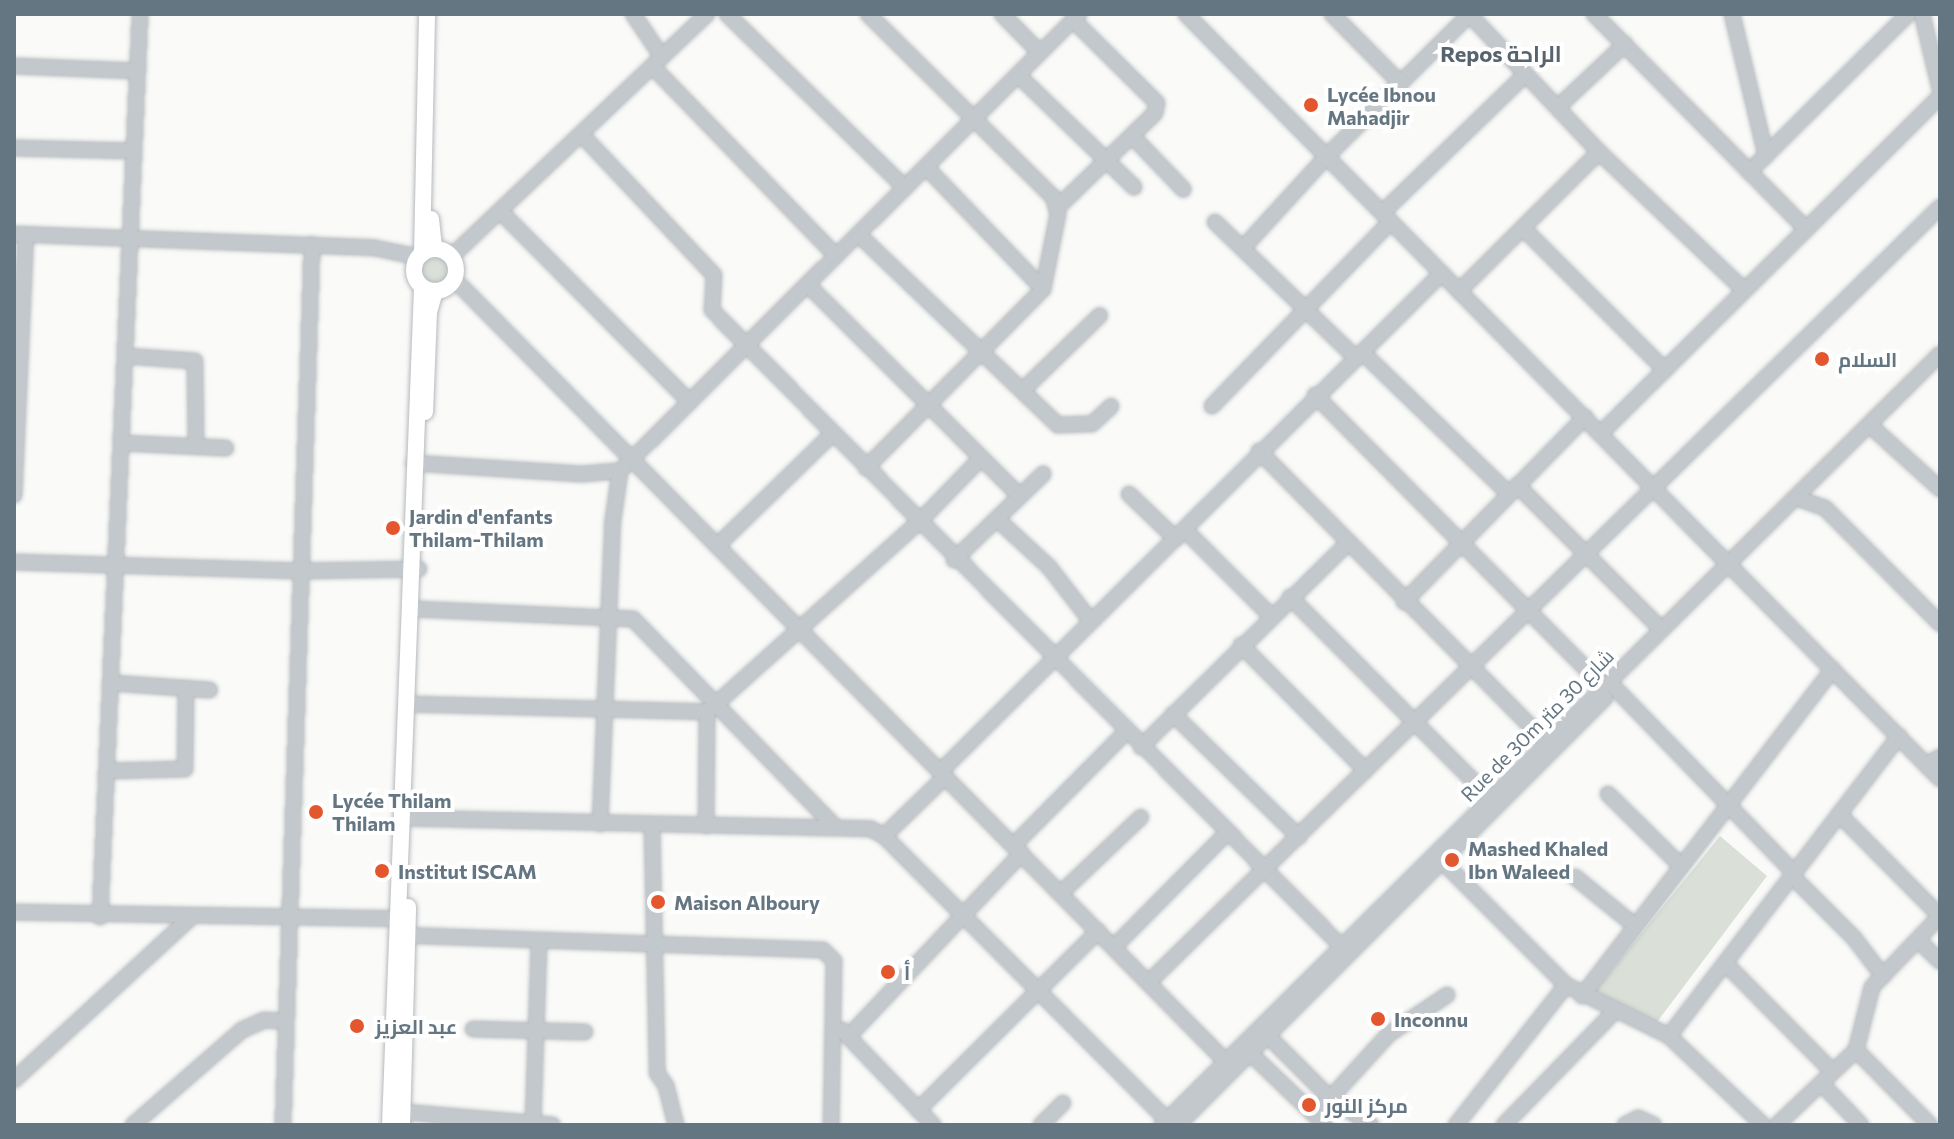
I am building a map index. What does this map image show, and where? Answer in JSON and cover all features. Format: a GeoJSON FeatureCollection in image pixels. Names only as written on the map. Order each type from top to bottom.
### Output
{"type":"FeatureCollection","features":[{"type":"Feature","properties":{"kind":"main road"},"geometry":{"type":"LineString","coordinates":[[427,14],[428,153]]}},
{"type":"Feature","properties":{"kind":"main road"},"geometry":{"type":"LineString","coordinates":[[396,1118],[418,464],[429,312],[429,289],[414,276],[425,253],[437,14]]}},
{"type":"Feature","properties":{"kind":"main road"},"geometry":{"type":"LineString","coordinates":[[425,253],[451,257],[454,279],[429,289]]}},
{"type":"Feature","properties":{"kind":"main road"},"geometry":{"type":"LineString","coordinates":[[409,704],[416,609],[414,568]]}},
{"type":"Feature","properties":{"kind":"street"},"geometry":{"type":"LineString","coordinates":[[100,917],[118,565],[140,14]]}},
{"type":"Feature","properties":{"kind":"street"},"geometry":{"type":"LineString","coordinates":[[633,14],[657,62],[836,256]]}},
{"type":"Feature","properties":{"kind":"street"},"geometry":{"type":"LineString","coordinates":[[451,257],[707,14]]}},
{"type":"Feature","properties":{"kind":"street"},"geometry":{"type":"LineString","coordinates":[[727,14],[905,188]]}},
{"type":"Feature","properties":{"kind":"street"},"geometry":{"type":"LineString","coordinates":[[866,468],[1043,289],[1057,208],[1053,197],[868,14]]}},
{"type":"Feature","properties":{"kind":"street"},"geometry":{"type":"LineString","coordinates":[[1002,14],[1040,53]]}},
{"type":"Feature","properties":{"kind":"street"},"geometry":{"type":"LineString","coordinates":[[1186,14],[1940,779]]}},
{"type":"Feature","properties":{"kind":"street"},"geometry":{"type":"LineString","coordinates":[[1332,14],[1401,84]]}},
{"type":"Feature","properties":{"kind":"street"},"geometry":{"type":"LineString","coordinates":[[1243,248],[1328,155],[1470,14],[1599,152],[1744,290]]}},
{"type":"Feature","properties":{"kind":"street"},"geometry":{"type":"LineString","coordinates":[[1594,14],[1806,229]]}},
{"type":"Feature","properties":{"kind":"street"},"geometry":{"type":"LineString","coordinates":[[1749,172],[1908,14]]}},
{"type":"Feature","properties":{"kind":"street"},"geometry":{"type":"LineString","coordinates":[[1922,14],[1940,89]]}},
{"type":"Feature","properties":{"kind":"street"},"geometry":{"type":"LineString","coordinates":[[1931,14],[1940,50]]}},
{"type":"Feature","properties":{"kind":"street"},"geometry":{"type":"LineString","coordinates":[[1731,16],[1766,156]]}},
{"type":"Feature","properties":{"kind":"street"},"geometry":{"type":"LineString","coordinates":[[418,464],[582,474],[620,471],[1076,17],[1157,103],[1155,113],[1057,208]]}},
{"type":"Feature","properties":{"kind":"street"},"geometry":{"type":"LineString","coordinates":[[1558,107],[1625,44]]}},
{"type":"Feature","properties":{"kind":"street"},"geometry":{"type":"LineString","coordinates":[[14,66],[138,71]]}},
{"type":"Feature","properties":{"kind":"street"},"geometry":{"type":"LineString","coordinates":[[1212,406],[1307,312],[1386,217],[1526,74]]}},
{"type":"Feature","properties":{"kind":"street"},"geometry":{"type":"LineString","coordinates":[[1019,76],[1134,187]]}},
{"type":"Feature","properties":{"kind":"street"},"geometry":{"type":"LineString","coordinates":[[1601,433],[1940,96]]}},
{"type":"Feature","properties":{"kind":"street"},"geometry":{"type":"LineString","coordinates":[[582,135],[714,275],[712,310],[954,560],[1342,947]]}},
{"type":"Feature","properties":{"kind":"street"},"geometry":{"type":"LineString","coordinates":[[1132,136],[1183,189]]}},
{"type":"Feature","properties":{"kind":"street"},"geometry":{"type":"LineString","coordinates":[[14,148],[134,151]]}},
{"type":"Feature","properties":{"kind":"street"},"geometry":{"type":"LineString","coordinates":[[1459,291],[1599,152]]}},
{"type":"Feature","properties":{"kind":"street"},"geometry":{"type":"LineString","coordinates":[[1459,291],[1599,152]]}},
{"type":"Feature","properties":{"kind":"street"},"geometry":{"type":"LineString","coordinates":[[926,167],[1043,289]]}},
{"type":"Feature","properties":{"kind":"street"},"geometry":{"type":"LineString","coordinates":[[1149,982],[1940,207]]}},
{"type":"Feature","properties":{"kind":"street"},"geometry":{"type":"LineString","coordinates":[[501,212],[690,402]]}},
{"type":"Feature","properties":{"kind":"street"},"geometry":{"type":"LineString","coordinates":[[1215,222],[1307,312],[1512,489],[1661,629]]}},
{"type":"Feature","properties":{"kind":"street"},"geometry":{"type":"LineString","coordinates":[[1523,228],[1665,370]]}},
{"type":"Feature","properties":{"kind":"street"},"geometry":{"type":"LineString","coordinates":[[14,495],[20,234],[312,244],[425,253]]}},
{"type":"Feature","properties":{"kind":"street"},"geometry":{"type":"LineString","coordinates":[[858,234],[1058,425],[1075,428],[1092,424],[1111,406]]}},
{"type":"Feature","properties":{"kind":"street"},"geometry":{"type":"LineString","coordinates":[[283,1125],[312,244]]}},
{"type":"Feature","properties":{"kind":"street"},"geometry":{"type":"LineString","coordinates":[[884,836],[1056,661],[1090,620],[1181,534],[1315,395],[1442,273]]}},
{"type":"Feature","properties":{"kind":"street"},"geometry":{"type":"LineString","coordinates":[[454,279],[1229,1065]]}},
{"type":"Feature","properties":{"kind":"street"},"geometry":{"type":"LineString","coordinates":[[808,285],[1020,496]]}},
{"type":"Feature","properties":{"kind":"street"},"geometry":{"type":"LineString","coordinates":[[1023,390],[1100,315]]}},
{"type":"Feature","properties":{"kind":"street","name":"Rue de 30m شارع 30 متر"},"geometry":{"type":"LineString","coordinates":[[1169,1123],[1439,858],[1940,354]]}},
{"type":"Feature","properties":{"kind":"street"},"geometry":{"type":"LineString","coordinates":[[126,356],[195,361],[196,446]]}},
{"type":"Feature","properties":{"kind":"street","name":"Rue de 30m شارع 30 متر"},"geometry":{"type":"LineString","coordinates":[[1229,1065],[1250,1053],[1263,1032],[1342,947],[1439,858],[1491,799],[1609,687],[1661,629],[1802,500],[1940,365]]}},
{"type":"Feature","properties":{"kind":"street"},"geometry":{"type":"LineString","coordinates":[[1315,395],[1793,874],[1854,938],[1883,976]]}},
{"type":"Feature","properties":{"kind":"street"},"geometry":{"type":"LineString","coordinates":[[1404,602],[1585,417]]}},
{"type":"Feature","properties":{"kind":"street"},"geometry":{"type":"LineString","coordinates":[[1874,429],[1940,489]]}},
{"type":"Feature","properties":{"kind":"street"},"geometry":{"type":"LineString","coordinates":[[717,546],[832,434]]}},
{"type":"Feature","properties":{"kind":"street"},"geometry":{"type":"LineString","coordinates":[[122,443],[226,448]]}},
{"type":"Feature","properties":{"kind":"street"},"geometry":{"type":"LineString","coordinates":[[1259,451],[1404,602],[1547,743]]}},
{"type":"Feature","properties":{"kind":"street"},"geometry":{"type":"LineString","coordinates":[[409,704],[707,712],[919,522],[980,459]]}},
{"type":"Feature","properties":{"kind":"street"},"geometry":{"type":"LineString","coordinates":[[600,824],[620,471]]}},
{"type":"Feature","properties":{"kind":"street"},"geometry":{"type":"LineString","coordinates":[[954,560],[1043,474]]}},
{"type":"Feature","properties":{"kind":"street"},"geometry":{"type":"LineString","coordinates":[[1129,494],[1181,534],[1271,616]]}},
{"type":"Feature","properties":{"kind":"street"},"geometry":{"type":"LineString","coordinates":[[1802,500],[1825,508],[1940,624]]}},
{"type":"Feature","properties":{"kind":"street"},"geometry":{"type":"LineString","coordinates":[[997,519],[1049,567],[1090,620]]}},
{"type":"Feature","properties":{"kind":"street"},"geometry":{"type":"LineString","coordinates":[[1141,747],[1241,645],[1349,542]]}},
{"type":"Feature","properties":{"kind":"street"},"geometry":{"type":"LineString","coordinates":[[14,562],[300,571],[414,568]]}},
{"type":"Feature","properties":{"kind":"street"},"geometry":{"type":"LineString","coordinates":[[1290,597],[1491,799]]}},
{"type":"Feature","properties":{"kind":"street"},"geometry":{"type":"LineString","coordinates":[[416,609],[611,615],[641,623],[835,827]]}},
{"type":"Feature","properties":{"kind":"street"},"geometry":{"type":"LineString","coordinates":[[1241,645],[1366,771]]}},
{"type":"Feature","properties":{"kind":"street"},"geometry":{"type":"LineString","coordinates":[[1582,996],[1833,669]]}},
{"type":"Feature","properties":{"kind":"street"},"geometry":{"type":"LineString","coordinates":[[112,683],[210,690]]}},
{"type":"Feature","properties":{"kind":"street"},"geometry":{"type":"LineString","coordinates":[[108,771],[185,769],[186,688]]}},
{"type":"Feature","properties":{"kind":"street"},"geometry":{"type":"LineString","coordinates":[[706,826],[707,712]]}},
{"type":"Feature","properties":{"kind":"street"},"geometry":{"type":"LineString","coordinates":[[1173,714],[1299,837]]}},
{"type":"Feature","properties":{"kind":"street"},"geometry":{"type":"LineString","coordinates":[[848,1037],[963,915],[1018,849],[1126,732]]}},
{"type":"Feature","properties":{"kind":"street"},"geometry":{"type":"LineString","coordinates":[[1669,1036],[1899,736]]}},
{"type":"Feature","properties":{"kind":"street"},"geometry":{"type":"LineString","coordinates":[[1926,765],[1940,757]]}},
{"type":"Feature","properties":{"kind":"street"},"geometry":{"type":"LineString","coordinates":[[1608,794],[1681,866]]}},
{"type":"Feature","properties":{"kind":"street"},"geometry":{"type":"LineString","coordinates":[[1777,1125],[1856,1050],[1868,994],[1940,916],[1839,814]]}},
{"type":"Feature","properties":{"kind":"street"},"geometry":{"type":"LineString","coordinates":[[1061,893],[1141,817]]}},
{"type":"Feature","properties":{"kind":"street"},"geometry":{"type":"LineString","coordinates":[[406,818],[871,829],[884,836],[1169,1123]]}},
{"type":"Feature","properties":{"kind":"street"},"geometry":{"type":"LineString","coordinates":[[652,825],[651,943],[657,1073],[669,1094],[676,1125]]}},
{"type":"Feature","properties":{"kind":"street"},"geometry":{"type":"LineString","coordinates":[[1114,947],[1228,832]]}},
{"type":"Feature","properties":{"kind":"street"},"geometry":{"type":"LineString","coordinates":[[1439,858],[1566,985],[1582,996],[1669,1036],[1763,1125]]}},
{"type":"Feature","properties":{"kind":"street"},"geometry":{"type":"LineString","coordinates":[[1575,877],[1635,926]]}},
{"type":"Feature","properties":{"kind":"street"},"geometry":{"type":"LineString","coordinates":[[14,912],[100,917],[289,918],[539,940],[823,950],[834,961],[831,1125]]}},
{"type":"Feature","properties":{"kind":"street"},"geometry":{"type":"LineString","coordinates":[[14,1080],[190,918]]}},
{"type":"Feature","properties":{"kind":"street"},"geometry":{"type":"LineString","coordinates":[[918,1110],[1098,931]]}},
{"type":"Feature","properties":{"kind":"street"},"geometry":{"type":"LineString","coordinates":[[533,1124],[539,940]]}},
{"type":"Feature","properties":{"kind":"street"},"geometry":{"type":"LineString","coordinates":[[1919,941],[1940,961]]}},
{"type":"Feature","properties":{"kind":"street"},"geometry":{"type":"LineString","coordinates":[[1725,963],[1832,1071]]}},
{"type":"Feature","properties":{"kind":"street"},"geometry":{"type":"LineString","coordinates":[[1456,1125],[1566,985]]}},
{"type":"Feature","properties":{"kind":"street"},"geometry":{"type":"LineString","coordinates":[[1250,1053],[1320,1120],[1330,1098],[1389,1034],[1447,995]]}},
{"type":"Feature","properties":{"kind":"street"},"geometry":{"type":"LineString","coordinates":[[1504,1125],[1615,1011]]}},
{"type":"Feature","properties":{"kind":"street"},"geometry":{"type":"LineString","coordinates":[[133,1125],[242,1030],[264,1020],[286,1021]]}},
{"type":"Feature","properties":{"kind":"street"},"geometry":{"type":"LineString","coordinates":[[832,1020],[933,1125]]}},
{"type":"Feature","properties":{"kind":"street"},"geometry":{"type":"LineString","coordinates":[[473,1029],[585,1032]]}},
{"type":"Feature","properties":{"kind":"street"},"geometry":{"type":"LineString","coordinates":[[1263,1032],[1330,1098],[1371,1125]]}},
{"type":"Feature","properties":{"kind":"street"},"geometry":{"type":"LineString","coordinates":[[1856,1050],[1930,1125]]}},
{"type":"Feature","properties":{"kind":"street"},"geometry":{"type":"LineString","coordinates":[[1821,1083],[1861,1125]]}},
{"type":"Feature","properties":{"kind":"street"},"geometry":{"type":"LineString","coordinates":[[1041,1125],[1063,1103]]}},
{"type":"Feature","properties":{"kind":"street"},"geometry":{"type":"LineString","coordinates":[[396,1118],[552,1125]]}},
{"type":"Feature","properties":{"kind":"street"},"geometry":{"type":"LineString","coordinates":[[1625,1125],[1638,1118],[1654,1125]]}},
{"type":"Feature","properties":{"kind":"shaded area"},"geometry":{"type":"Polygon","coordinates":[[[436,257],[446,261],[450,271],[446,281],[436,285],[426,281],[422,271],[426,261],[436,257]]]}},
{"type":"Feature","properties":{"kind":"shaded area"},"geometry":{"type":"Polygon","coordinates":[[[1720,836],[1767,876],[1657,1022],[1595,991],[1720,836]]]}},
{"type":"Feature","properties":{"kind":"place","name":"Lycée Ibnou Mahadjir"},"geometry":{"type":"Point","coordinates":[1311,105]}},
{"type":"Feature","properties":{"kind":"place","name":"السلام"},"geometry":{"type":"Point","coordinates":[1822,359]}},
{"type":"Feature","properties":{"kind":"place","name":"Jardin d'enfants Thilam-Thilam"},"geometry":{"type":"Point","coordinates":[393,528]}},
{"type":"Feature","properties":{"kind":"place","name":"Lycée Thilam Thilam"},"geometry":{"type":"Point","coordinates":[316,812]}},
{"type":"Feature","properties":{"kind":"place","name":"Mashed Khaled Ibn Waleed"},"geometry":{"type":"Point","coordinates":[1452,860]}},
{"type":"Feature","properties":{"kind":"place","name":"Institut ISCAM"},"geometry":{"type":"Point","coordinates":[382,871]}},
{"type":"Feature","properties":{"kind":"place","name":"Maison Alboury"},"geometry":{"type":"Point","coordinates":[658,902]}},
{"type":"Feature","properties":{"kind":"place","name":"أ"},"geometry":{"type":"Point","coordinates":[888,972]}},
{"type":"Feature","properties":{"kind":"place","name":"Inconnu"},"geometry":{"type":"Point","coordinates":[1378,1019]}},
{"type":"Feature","properties":{"kind":"place","name":"عبد العزيز"},"geometry":{"type":"Point","coordinates":[357,1026]}},
{"type":"Feature","properties":{"kind":"place","name":"مركز النور"},"geometry":{"type":"Point","coordinates":[1309,1105]}},
{"type":"Feature","properties":{"kind":"district","name":"Repos الراحة"},"geometry":{"type":"Point","coordinates":[1501,54]}}]}
